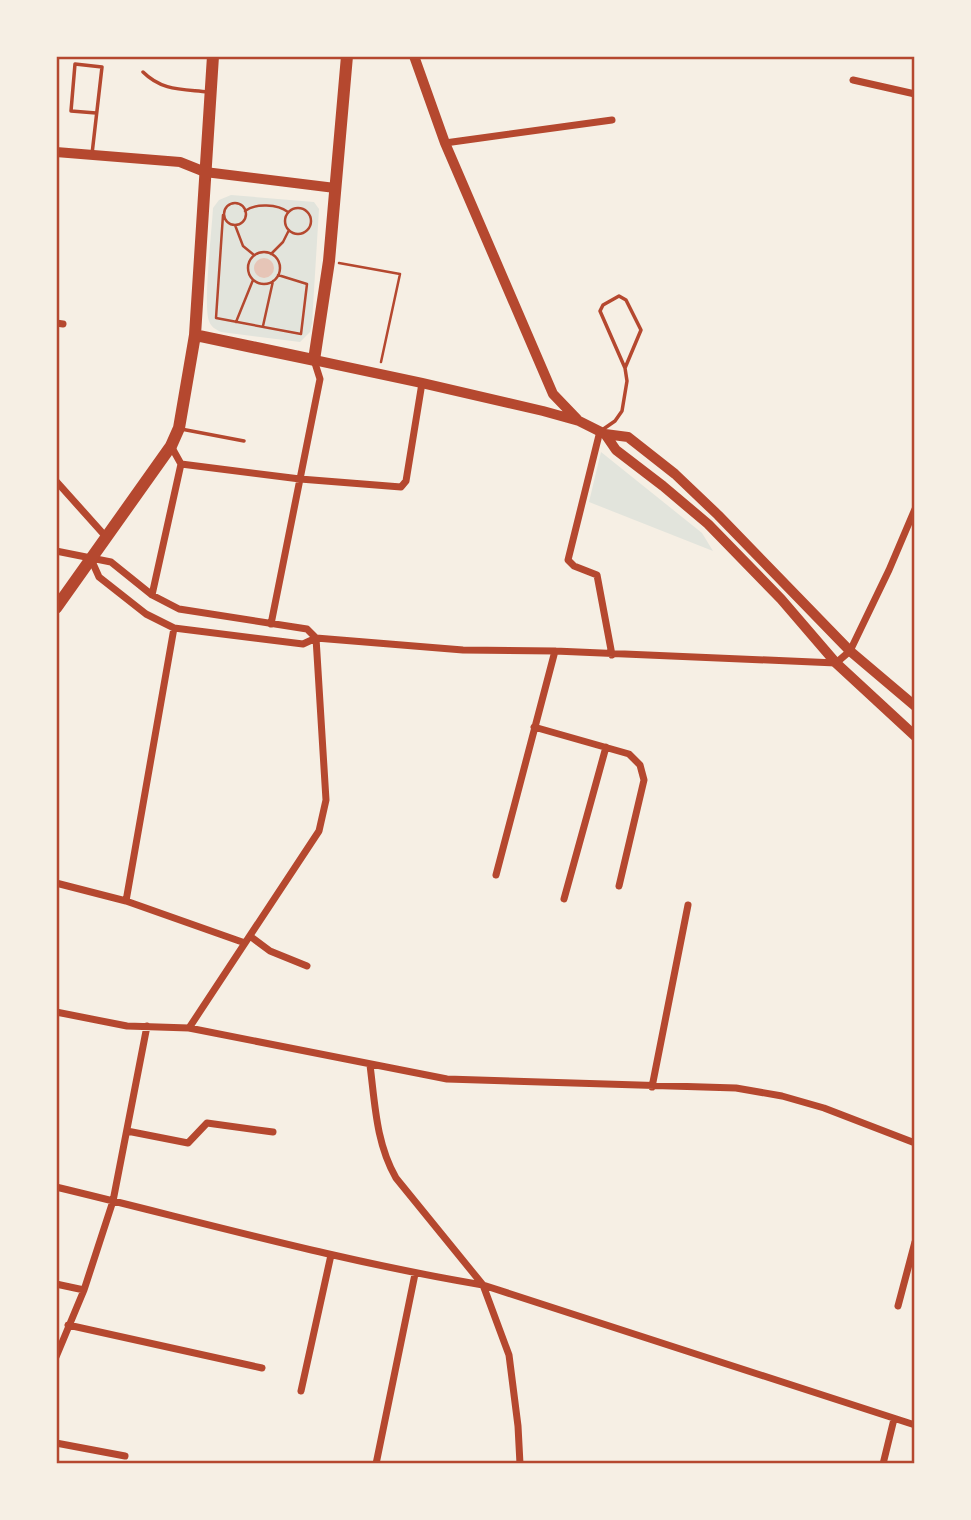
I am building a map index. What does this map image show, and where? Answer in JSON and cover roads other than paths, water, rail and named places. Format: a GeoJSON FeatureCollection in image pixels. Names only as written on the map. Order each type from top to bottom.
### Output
{"type":"FeatureCollection","features":[{"type":"Feature","properties":{"kind":"main road"},"geometry":{"type":"LineString","coordinates":[[56,608],[172,446],[179,428],[195,335],[213,56]]}},
{"type":"Feature","properties":{"kind":"main road"},"geometry":{"type":"LineString","coordinates":[[313,360],[329,261],[347,56]]}},
{"type":"Feature","properties":{"kind":"main road"},"geometry":{"type":"LineString","coordinates":[[414,56],[445,143],[553,394],[579,421]]}},
{"type":"Feature","properties":{"kind":"main road"},"geometry":{"type":"LineString","coordinates":[[56,152],[180,162],[205,172],[335,188]]}},
{"type":"Feature","properties":{"kind":"main road"},"geometry":{"type":"LineString","coordinates":[[195,335],[422,383],[579,421],[602,433],[628,437],[675,474],[850,651],[915,706]]}},
{"type":"Feature","properties":{"kind":"main road"},"geometry":{"type":"LineString","coordinates":[[602,433],[616,450],[708,524],[781,599],[836,663],[915,736]]}},
{"type":"Feature","properties":{"kind":"street"},"geometry":{"type":"LineString","coordinates":[[853,80],[915,94]]}},
{"type":"Feature","properties":{"kind":"street"},"geometry":{"type":"LineString","coordinates":[[445,143],[612,120]]}},
{"type":"Feature","properties":{"kind":"street"},"geometry":{"type":"LineString","coordinates":[[271,624],[320,379],[313,360]]}},
{"type":"Feature","properties":{"kind":"street"},"geometry":{"type":"LineString","coordinates":[[181,464],[397,488],[404,485],[422,383]]}},
{"type":"Feature","properties":{"kind":"street"},"geometry":{"type":"LineString","coordinates":[[602,433],[568,560],[574,566],[597,575],[612,655]]}},
{"type":"Feature","properties":{"kind":"street"},"geometry":{"type":"LineString","coordinates":[[152,595],[181,464],[172,446]]}},
{"type":"Feature","properties":{"kind":"street"},"geometry":{"type":"LineString","coordinates":[[56,481],[107,538]]}},
{"type":"Feature","properties":{"kind":"street"},"geometry":{"type":"LineString","coordinates":[[91,559],[99,577],[146,614],[174,628],[303,644],[316,638],[463,650],[555,651],[836,663],[850,651],[915,509]]}},
{"type":"Feature","properties":{"kind":"street"},"geometry":{"type":"LineString","coordinates":[[56,551],[111,562],[152,595],[178,609],[307,629],[316,638],[326,800],[324,816],[314,842],[189,1028]]}},
{"type":"Feature","properties":{"kind":"street"},"geometry":{"type":"LineString","coordinates":[[126,901],[174,628]]}},
{"type":"Feature","properties":{"kind":"street"},"geometry":{"type":"LineString","coordinates":[[496,875],[555,651]]}},
{"type":"Feature","properties":{"kind":"street"},"geometry":{"type":"LineString","coordinates":[[534,727],[629,754],[640,765],[643,780],[620,886]]}},
{"type":"Feature","properties":{"kind":"street"},"geometry":{"type":"LineString","coordinates":[[564,899],[606,747]]}},
{"type":"Feature","properties":{"kind":"street"},"geometry":{"type":"LineString","coordinates":[[56,883],[126,901],[248,939],[306,966]]}},
{"type":"Feature","properties":{"kind":"street"},"geometry":{"type":"LineString","coordinates":[[652,1087],[688,905]]}},
{"type":"Feature","properties":{"kind":"street"},"geometry":{"type":"LineString","coordinates":[[56,1013],[127,1026],[189,1028],[447,1079],[736,1088],[782,1096],[824,1108],[915,1143]]}},
{"type":"Feature","properties":{"kind":"street"},"geometry":{"type":"LineString","coordinates":[[56,1357],[84,1290],[113,1200],[146,1026]]}},
{"type":"Feature","properties":{"kind":"street"},"geometry":{"type":"LineString","coordinates":[[370,1065],[379,1138],[385,1159],[396,1178],[483,1285],[509,1355],[520,1464]]}},
{"type":"Feature","properties":{"kind":"street"},"geometry":{"type":"LineString","coordinates":[[127,1131],[184,1143],[191,1141],[208,1123],[273,1132]]}},
{"type":"Feature","properties":{"kind":"street"},"geometry":{"type":"LineString","coordinates":[[56,1187],[331,1255],[415,1274],[483,1285],[915,1425]]}},
{"type":"Feature","properties":{"kind":"street"},"geometry":{"type":"LineString","coordinates":[[898,1307],[915,1242]]}},
{"type":"Feature","properties":{"kind":"street"},"geometry":{"type":"LineString","coordinates":[[300,1391],[331,1255]]}},
{"type":"Feature","properties":{"kind":"street"},"geometry":{"type":"LineString","coordinates":[[376,1464],[415,1274]]}},
{"type":"Feature","properties":{"kind":"street"},"geometry":{"type":"LineString","coordinates":[[56,1284],[84,1290]]}},
{"type":"Feature","properties":{"kind":"street"},"geometry":{"type":"LineString","coordinates":[[68,1325],[262,1368]]}},
{"type":"Feature","properties":{"kind":"street"},"geometry":{"type":"LineString","coordinates":[[883,1464],[894,1419]]}},
{"type":"Feature","properties":{"kind":"street"},"geometry":{"type":"LineString","coordinates":[[56,1443],[125,1456]]}},
{"type":"Feature","properties":{"kind":"lane"},"geometry":{"type":"LineString","coordinates":[[92,155],[102,67],[75,64],[71,111],[96,113]]}},
{"type":"Feature","properties":{"kind":"lane"},"geometry":{"type":"LineString","coordinates":[[143,72],[154,83],[162,86],[210,92]]}},
{"type":"Feature","properties":{"kind":"lane"},"geometry":{"type":"LineString","coordinates":[[602,433],[622,411],[627,381],[625,368],[600,311],[603,305],[618,296],[626,300],[641,328],[625,368]]}},
{"type":"Feature","properties":{"kind":"lane"},"geometry":{"type":"LineString","coordinates":[[179,428],[244,441]]}}]}
